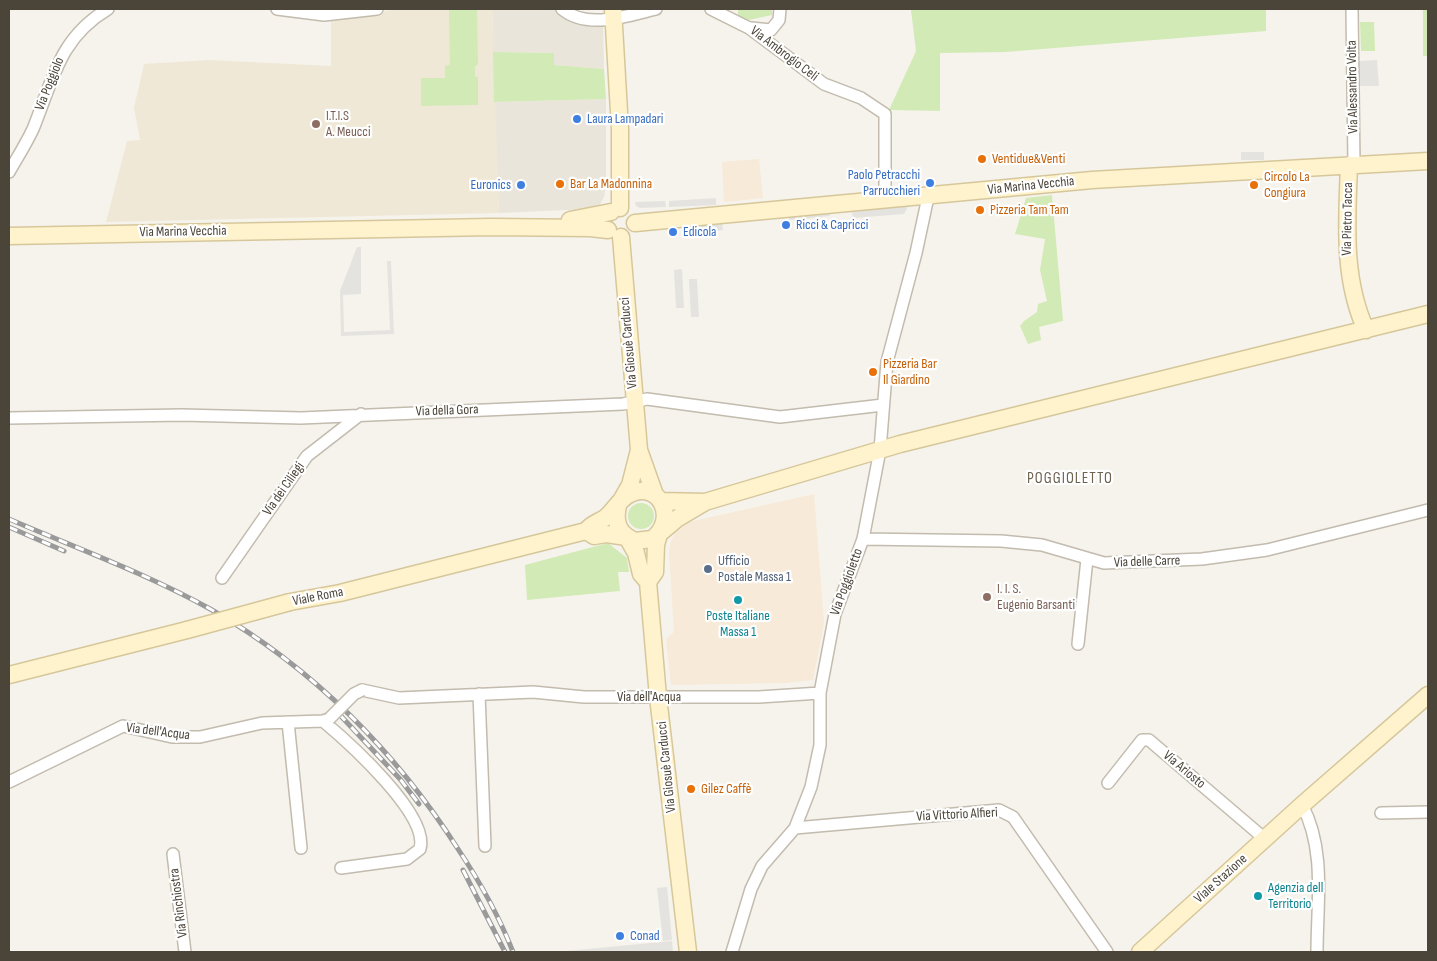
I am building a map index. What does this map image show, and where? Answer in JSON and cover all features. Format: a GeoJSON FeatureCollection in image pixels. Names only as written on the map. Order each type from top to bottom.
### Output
{"type":"FeatureCollection","features":[{"type":"Feature","properties":{"kind":"main road"},"geometry":{"type":"LineString","coordinates":[[613,14],[620,129],[615,210],[606,220],[614,233],[631,232],[635,223],[629,211],[615,210]]}},
{"type":"Feature","properties":{"kind":"main road","name":"Via Marina Vecchia"},"geometry":{"type":"LineString","coordinates":[[635,223],[928,197],[1092,180],[1428,161]]}},
{"type":"Feature","properties":{"kind":"main road","name":"Via Pietro Tacca"},"geometry":{"type":"LineString","coordinates":[[1351,165],[1347,260],[1361,319],[1366,330]]}},
{"type":"Feature","properties":{"kind":"main road","name":"Via Marina Vecchia"},"geometry":{"type":"LineString","coordinates":[[358,229],[390,225],[560,221],[615,210]]}},
{"type":"Feature","properties":{"kind":"main road","name":"Via Marina Vecchia"},"geometry":{"type":"LineString","coordinates":[[9,236],[559,227],[614,233]]}},
{"type":"Feature","properties":{"kind":"main road","name":"Via Giosuè Carducci"},"geometry":{"type":"LineString","coordinates":[[614,233],[639,450],[658,498]]}},
{"type":"Feature","properties":{"kind":"main road"},"geometry":{"type":"LineString","coordinates":[[620,502],[616,523],[627,537],[644,541],[659,534],[678,518],[705,502],[880,450],[1428,314]]}},
{"type":"Feature","properties":{"kind":"main road","name":"Via Giosuè Carducci"},"geometry":{"type":"LineString","coordinates":[[620,502],[630,485],[639,450]]}},
{"type":"Feature","properties":{"kind":"main road"},"geometry":{"type":"LineString","coordinates":[[586,531],[591,524],[604,518],[620,502],[638,491],[658,498],[705,502]]}},
{"type":"Feature","properties":{"kind":"main road"},"geometry":{"type":"LineString","coordinates":[[658,498],[666,518],[659,534]]}},
{"type":"Feature","properties":{"kind":"main road","name":"Viale Roma"},"geometry":{"type":"LineString","coordinates":[[9,675],[290,602],[340,593],[586,531],[594,536],[606,534],[627,537]]}},
{"type":"Feature","properties":{"kind":"main road","name":"Via Giosuè Carducci"},"geometry":{"type":"LineString","coordinates":[[648,582],[655,572],[656,545],[659,534]]}},
{"type":"Feature","properties":{"kind":"main road","name":"Via Giosuè Carducci"},"geometry":{"type":"LineString","coordinates":[[627,537],[636,553],[641,574],[648,582],[658,697],[688,952]]}},
{"type":"Feature","properties":{"kind":"main road","name":"Viale Stazione"},"geometry":{"type":"LineString","coordinates":[[1140,952],[1302,805],[1428,695]]}},
{"type":"Feature","properties":{"kind":"street","name":"Via Poggiolo"},"geometry":{"type":"LineString","coordinates":[[9,172],[32,130],[64,52],[86,24],[108,9]]}},
{"type":"Feature","properties":{"kind":"street"},"geometry":{"type":"LineString","coordinates":[[276,9],[324,15],[377,9]]}},
{"type":"Feature","properties":{"kind":"street"},"geometry":{"type":"LineString","coordinates":[[562,9],[567,13],[588,19],[656,9]]}},
{"type":"Feature","properties":{"kind":"street","name":"Via Ambrogio Celi"},"geometry":{"type":"LineString","coordinates":[[712,9],[749,28],[824,84],[861,98],[885,114],[885,201]]}},
{"type":"Feature","properties":{"kind":"street","name":"Via Alessandro Volta"},"geometry":{"type":"LineString","coordinates":[[1351,165],[1352,9]]}},
{"type":"Feature","properties":{"kind":"street"},"geometry":{"type":"LineString","coordinates":[[749,28],[771,30],[779,15]]}},
{"type":"Feature","properties":{"kind":"street"},"geometry":{"type":"LineString","coordinates":[[779,15],[777,38],[779,50]]}},
{"type":"Feature","properties":{"kind":"street","name":"Via Poggioletto"},"geometry":{"type":"LineString","coordinates":[[732,952],[751,889],[762,866],[795,828],[811,787],[820,745],[820,693],[835,614],[863,539],[880,450],[887,362],[916,253],[928,197]]}},
{"type":"Feature","properties":{"kind":"street","name":"Via della Gora"},"geometry":{"type":"LineString","coordinates":[[9,418],[182,415],[301,418],[623,404],[646,399],[780,417],[883,404]]}},
{"type":"Feature","properties":{"kind":"street","name":"Via dei Ciliegi"},"geometry":{"type":"LineString","coordinates":[[222,578],[307,456],[361,414]]}},
{"type":"Feature","properties":{"kind":"street","name":"Via delle Carre"},"geometry":{"type":"LineString","coordinates":[[863,539],[1001,541],[1042,546],[1104,564],[1202,559],[1258,552],[1428,510]]}},
{"type":"Feature","properties":{"kind":"street"},"geometry":{"type":"LineString","coordinates":[[1078,644],[1087,559]]}},
{"type":"Feature","properties":{"kind":"street","name":"Via dell'Acqua"},"geometry":{"type":"LineString","coordinates":[[9,782],[123,726],[172,737],[200,737],[262,723],[326,720],[354,694],[362,690],[399,698],[533,692],[584,696],[658,697],[820,693]]}},
{"type":"Feature","properties":{"kind":"street"},"geometry":{"type":"LineString","coordinates":[[479,694],[486,846]]}},
{"type":"Feature","properties":{"kind":"street"},"geometry":{"type":"LineString","coordinates":[[326,720],[368,762],[412,816],[422,834],[420,849],[407,859],[341,868]]}},
{"type":"Feature","properties":{"kind":"street"},"geometry":{"type":"LineString","coordinates":[[288,722],[301,848]]}},
{"type":"Feature","properties":{"kind":"street","name":"Via Ariosto"},"geometry":{"type":"LineString","coordinates":[[1108,783],[1142,740],[1149,740],[1266,839]]}},
{"type":"Feature","properties":{"kind":"street"},"geometry":{"type":"LineString","coordinates":[[1302,805],[1310,820],[1318,860],[1316,952]]}},
{"type":"Feature","properties":{"kind":"street","name":"Via Vittorio Alfieri"},"geometry":{"type":"LineString","coordinates":[[795,828],[1000,810],[1013,816],[1107,952]]}},
{"type":"Feature","properties":{"kind":"street"},"geometry":{"type":"LineString","coordinates":[[1381,813],[1428,812]]}},
{"type":"Feature","properties":{"kind":"street","name":"Via Rinchiostra"},"geometry":{"type":"LineString","coordinates":[[174,854],[185,952]]}},
{"type":"Feature","properties":{"kind":"shaded area","name":"I.T.I.S A. Meucci"},"geometry":{"type":"Polygon","coordinates":[[[399,9],[492,9],[499,213],[106,222],[127,141],[140,140],[134,108],[144,64],[208,60],[331,66],[331,19],[399,9]]]}},
{"type":"Feature","properties":{"kind":"shaded area"},"geometry":{"type":"Polygon","coordinates":[[[492,9],[559,9],[603,21],[604,69],[553,65],[554,53],[493,52],[492,9]]]}},
{"type":"Feature","properties":{"kind":"shaded area"},"geometry":{"type":"Polygon","coordinates":[[[1377,60],[1379,86],[1359,86],[1359,61],[1377,60]]]}},
{"type":"Feature","properties":{"kind":"shaded area"},"geometry":{"type":"Polygon","coordinates":[[[606,99],[606,185],[604,197],[599,206],[591,209],[499,213],[494,102],[606,99]]]}},
{"type":"Feature","properties":{"kind":"shaded area"},"geometry":{"type":"Polygon","coordinates":[[[1241,152],[1264,152],[1264,160],[1241,160],[1241,152]]]}},
{"type":"Feature","properties":{"kind":"shaded area"},"geometry":{"type":"Polygon","coordinates":[[[759,159],[763,198],[724,202],[722,162],[759,159]]]}},
{"type":"Feature","properties":{"kind":"shaded area"},"geometry":{"type":"Polygon","coordinates":[[[716,198],[716,205],[669,207],[669,201],[716,198]]]}},
{"type":"Feature","properties":{"kind":"shaded area"},"geometry":{"type":"Polygon","coordinates":[[[665,201],[666,207],[640,208],[636,206],[635,202],[665,201]]]}},
{"type":"Feature","properties":{"kind":"shaded area"},"geometry":{"type":"Polygon","coordinates":[[[908,206],[904,214],[853,218],[852,212],[908,206]]]}},
{"type":"Feature","properties":{"kind":"shaded area"},"geometry":{"type":"Polygon","coordinates":[[[829,212],[830,216],[789,220],[789,216],[829,212]]]}},
{"type":"Feature","properties":{"kind":"shaded area"},"geometry":{"type":"Polygon","coordinates":[[[722,223],[723,230],[698,234],[697,227],[722,223]]]}},
{"type":"Feature","properties":{"kind":"shaded area"},"geometry":{"type":"Polygon","coordinates":[[[357,247],[361,247],[361,294],[343,295],[344,332],[390,330],[387,261],[391,261],[394,334],[341,336],[340,291],[357,247]]]}},
{"type":"Feature","properties":{"kind":"shaded area"},"geometry":{"type":"Polygon","coordinates":[[[682,269],[684,308],[676,308],[674,270],[682,269]]]}},
{"type":"Feature","properties":{"kind":"shaded area"},"geometry":{"type":"Polygon","coordinates":[[[689,279],[697,279],[699,317],[691,317],[689,279]]]}},
{"type":"Feature","properties":{"kind":"shaded area"},"geometry":{"type":"Polygon","coordinates":[[[814,494],[824,623],[813,680],[787,683],[671,685],[666,639],[674,632],[669,554],[670,543],[675,533],[689,522],[814,494]]]}},
{"type":"Feature","properties":{"kind":"shaded area"},"geometry":{"type":"Polygon","coordinates":[[[667,887],[672,940],[663,941],[657,888],[667,887]]]}},
{"type":"Feature","properties":{"kind":"shaded area"},"geometry":{"type":"Polygon","coordinates":[[[672,941],[673,952],[556,952],[672,941]]]}},
{"type":"Feature","properties":{"kind":"green space"},"geometry":{"type":"Polygon","coordinates":[[[449,9],[477,9],[478,65],[475,66],[475,77],[478,77],[478,105],[421,106],[421,78],[445,78],[445,66],[450,65],[449,9]]]}},
{"type":"Feature","properties":{"kind":"green space"},"geometry":{"type":"Polygon","coordinates":[[[738,9],[772,9],[772,15],[749,20],[738,16],[738,9]]]}},
{"type":"Feature","properties":{"kind":"green space"},"geometry":{"type":"Polygon","coordinates":[[[1266,9],[1266,31],[1005,52],[940,53],[940,111],[889,110],[916,51],[911,10],[1266,9]]]}},
{"type":"Feature","properties":{"kind":"green space"},"geometry":{"type":"Polygon","coordinates":[[[1423,9],[1428,9],[1428,56],[1423,56],[1423,9]]]}},
{"type":"Feature","properties":{"kind":"green space"},"geometry":{"type":"Polygon","coordinates":[[[1360,22],[1374,22],[1375,51],[1361,51],[1360,22]]]}},
{"type":"Feature","properties":{"kind":"green space"},"geometry":{"type":"Polygon","coordinates":[[[493,52],[554,53],[554,65],[604,69],[606,99],[494,102],[493,52]]]}},
{"type":"Feature","properties":{"kind":"green space"},"geometry":{"type":"Polygon","coordinates":[[[1052,195],[1063,321],[1039,327],[1041,340],[1028,344],[1020,326],[1037,312],[1038,304],[1047,301],[1040,270],[1045,239],[1015,234],[1026,198],[1052,195]]]}},
{"type":"Feature","properties":{"kind":"green space"},"geometry":{"type":"Polygon","coordinates":[[[641,503],[650,507],[654,516],[650,525],[641,529],[632,525],[628,516],[632,507],[641,503]]]}},
{"type":"Feature","properties":{"kind":"green space"},"geometry":{"type":"Polygon","coordinates":[[[608,543],[627,558],[629,572],[618,572],[620,591],[527,600],[525,565],[608,543]]]}},
{"type":"Feature","properties":{"kind":"railway"},"geometry":{"type":"LineString","coordinates":[[9,519],[137,573],[188,597],[249,633],[318,686],[380,746],[434,813],[481,887],[502,925],[513,952]]}},
{"type":"Feature","properties":{"kind":"railway"},"geometry":{"type":"LineString","coordinates":[[9,527],[64,551]]}},
{"type":"Feature","properties":{"kind":"railway"},"geometry":{"type":"LineString","coordinates":[[339,714],[400,779],[419,804]]}},
{"type":"Feature","properties":{"kind":"railway"},"geometry":{"type":"LineString","coordinates":[[463,870],[505,952]]}},
{"type":"Feature","properties":{"kind":"place","name":"Laura Lampadari"},"geometry":{"type":"Point","coordinates":[577,119]}},
{"type":"Feature","properties":{"kind":"place","name":"I.T.I.S A. Meucci"},"geometry":{"type":"Point","coordinates":[316,124]}},
{"type":"Feature","properties":{"kind":"place","name":"Ventidue&Venti"},"geometry":{"type":"Point","coordinates":[982,159]}},
{"type":"Feature","properties":{"kind":"place","name":"Paolo Petracchi Parrucchieri"},"geometry":{"type":"Point","coordinates":[930,183]}},
{"type":"Feature","properties":{"kind":"place","name":"Bar La Madonnina"},"geometry":{"type":"Point","coordinates":[560,184]}},
{"type":"Feature","properties":{"kind":"place","name":"Euronics"},"geometry":{"type":"Point","coordinates":[521,185]}},
{"type":"Feature","properties":{"kind":"place","name":"Circolo La Congiura"},"geometry":{"type":"Point","coordinates":[1254,185]}},
{"type":"Feature","properties":{"kind":"place","name":"Pizzeria Tam Tam"},"geometry":{"type":"Point","coordinates":[980,210]}},
{"type":"Feature","properties":{"kind":"place","name":"Ricci & Capricci"},"geometry":{"type":"Point","coordinates":[786,225]}},
{"type":"Feature","properties":{"kind":"place","name":"Edicola"},"geometry":{"type":"Point","coordinates":[673,232]}},
{"type":"Feature","properties":{"kind":"place","name":"Pizzeria Bar Il Giardino"},"geometry":{"type":"Point","coordinates":[873,372]}},
{"type":"Feature","properties":{"kind":"place","name":"Ufficio Postale Massa 1"},"geometry":{"type":"Point","coordinates":[708,569]}},
{"type":"Feature","properties":{"kind":"place","name":"I. I. S. Eugenio Barsanti"},"geometry":{"type":"Point","coordinates":[987,597]}},
{"type":"Feature","properties":{"kind":"place","name":"Poste Italiane Massa 1"},"geometry":{"type":"Point","coordinates":[738,600]}},
{"type":"Feature","properties":{"kind":"place","name":"Gilez Caffè"},"geometry":{"type":"Point","coordinates":[691,789]}},
{"type":"Feature","properties":{"kind":"place","name":"Agenzia dell Territorio"},"geometry":{"type":"Point","coordinates":[1258,896]}},
{"type":"Feature","properties":{"kind":"place","name":"Conad"},"geometry":{"type":"Point","coordinates":[620,936]}},
{"type":"Feature","properties":{"kind":"district","name":"POGGIOLETTO"},"geometry":{"type":"Point","coordinates":[1070,479]}}]}
